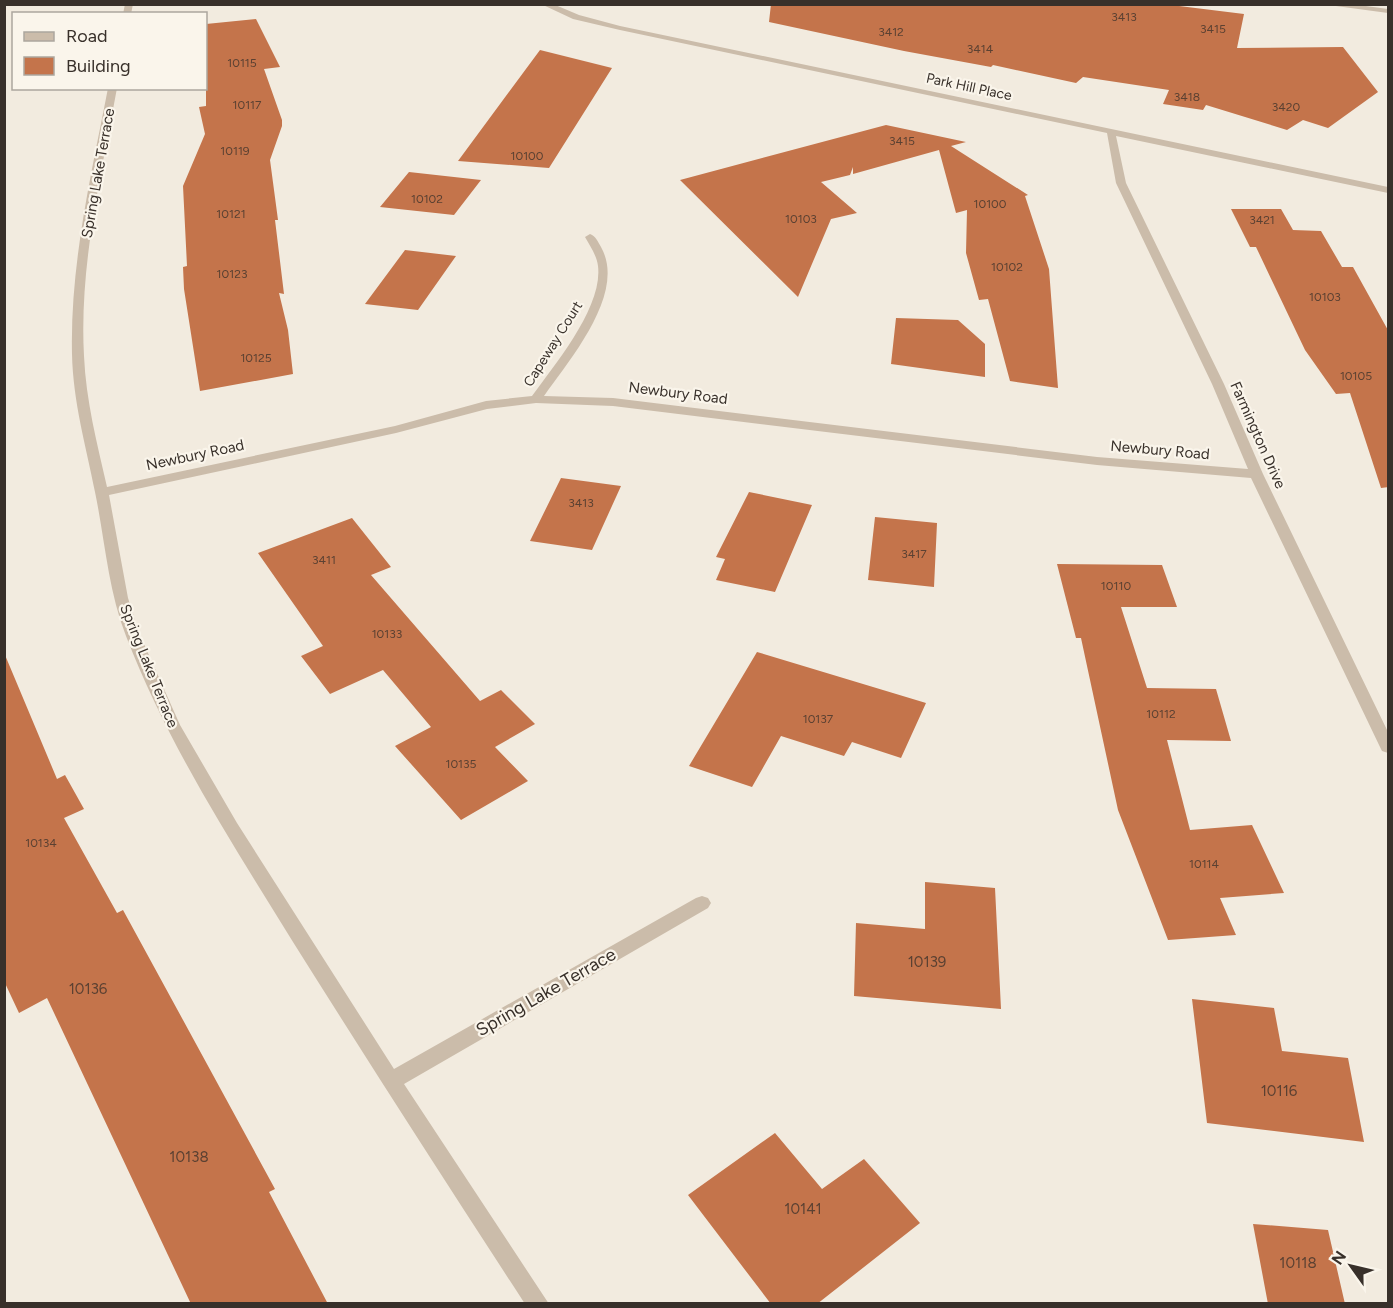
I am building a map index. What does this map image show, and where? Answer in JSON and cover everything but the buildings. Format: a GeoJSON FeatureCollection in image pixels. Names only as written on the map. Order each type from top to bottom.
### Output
{"type":"FeatureCollection","features":[{"type":"Feature","properties":{"kind":"street","name":"Park Hill Place"},"geometry":{"type":"LineString","coordinates":[[545,4],[576,17],[620,28],[1389,190]]}},
{"type":"Feature","properties":{"kind":"street"},"geometry":{"type":"LineString","coordinates":[[1325,4],[1389,11]]}},
{"type":"Feature","properties":{"kind":"street","name":"Spring Lake Terrace"},"geometry":{"type":"LineString","coordinates":[[113,90],[88,220],[78,298],[78,356],[84,417],[102,492],[121,598],[134,635],[172,724],[231,828],[391,1081],[538,1304]]}},
{"type":"Feature","properties":{"kind":"street","name":"Farmington Drive"},"geometry":{"type":"LineString","coordinates":[[1111,132],[1121,183],[1218,384],[1256,474],[1389,747]]}},
{"type":"Feature","properties":{"kind":"street","name":"Capeway Court"},"geometry":{"type":"LineString","coordinates":[[536,399],[589,319],[602,289],[604,265],[590,237]]}},
{"type":"Feature","properties":{"kind":"street","name":"Newbury Road"},"geometry":{"type":"LineString","coordinates":[[102,492],[396,429],[486,405],[536,399],[613,402],[1097,461],[1256,474]]}},
{"type":"Feature","properties":{"kind":"street","name":"Spring Lake Terrace"},"geometry":{"type":"LineString","coordinates":[[391,1081],[702,903]]}}]}
